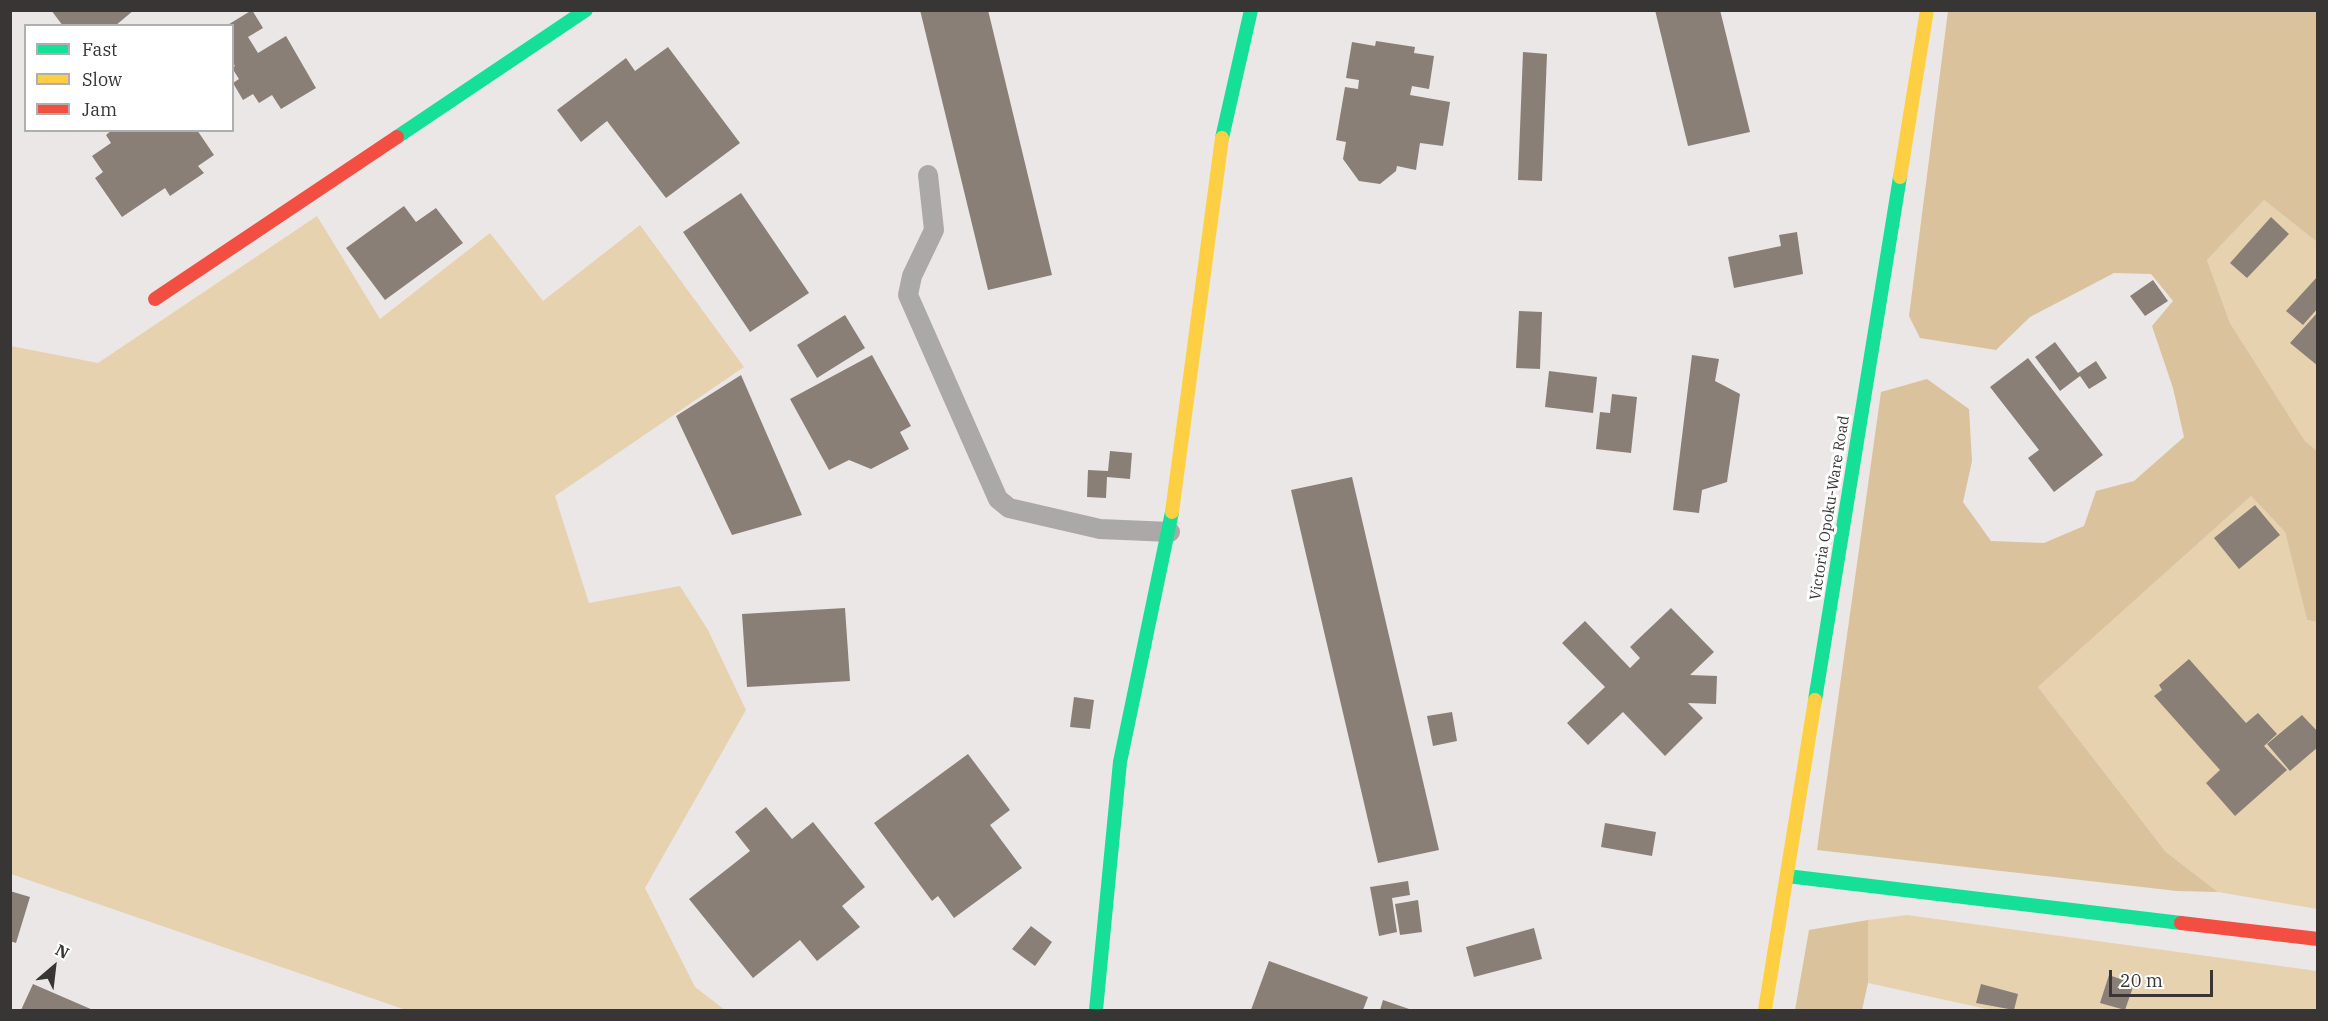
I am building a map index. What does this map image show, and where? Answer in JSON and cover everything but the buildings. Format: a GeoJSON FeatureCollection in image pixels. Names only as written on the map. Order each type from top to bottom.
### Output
{"type":"FeatureCollection","features":[{"type":"Feature","properties":{"kind":"street"},"geometry":{"type":"LineString","coordinates":[[155,299],[586,10]]}},
{"type":"Feature","properties":{"kind":"street"},"geometry":{"type":"LineString","coordinates":[[1096,1011],[1120,762],[1170,532],[1217,158],[1251,10]]}},
{"type":"Feature","properties":{"kind":"street","name":"Victoria Opoku-Ware Road"},"geometry":{"type":"LineString","coordinates":[[1765,1011],[1927,10]]}},
{"type":"Feature","properties":{"kind":"street"},"geometry":{"type":"LineString","coordinates":[[1787,876],[2318,939]]}},
{"type":"Feature","properties":{"kind":"lane"},"geometry":{"type":"LineString","coordinates":[[928,175],[934,230],[912,276],[908,295],[998,498],[1009,508],[1100,529],[1170,532]]}},
{"type":"Feature","properties":{"kind":"shaded area"},"geometry":{"type":"Polygon","coordinates":[[[1948,11],[2317,11],[2317,242],[2264,200],[2207,260],[2230,323],[2305,441],[2317,451],[2317,622],[2307,620],[2285,532],[2251,496],[2038,687],[2166,852],[2218,892],[2177,891],[1817,850],[1881,392],[1927,379],[1969,409],[1972,461],[1963,502],[1991,541],[2044,543],[2084,526],[2096,491],[2134,481],[2184,437],[2173,388],[2152,326],[2173,301],[2151,274],[2114,273],[2030,317],[1996,350],[1920,338],[1909,316],[1948,11]]]}},
{"type":"Feature","properties":{"kind":"shaded area"},"geometry":{"type":"Polygon","coordinates":[[[2264,200],[2317,242],[2317,451],[2305,441],[2230,323],[2207,260],[2264,200]]]}},
{"type":"Feature","properties":{"kind":"shaded area"},"geometry":{"type":"Polygon","coordinates":[[[317,216],[380,319],[490,233],[543,301],[640,225],[744,367],[555,496],[589,603],[680,586],[708,630],[746,710],[645,888],[695,987],[725,1010],[406,1010],[11,874],[11,346],[98,363],[317,216]]]}},
{"type":"Feature","properties":{"kind":"shaded area"},"geometry":{"type":"Polygon","coordinates":[[[2251,496],[2285,532],[2307,620],[2317,622],[2317,909],[2218,892],[2166,852],[2038,687],[2251,496]]]}},
{"type":"Feature","properties":{"kind":"shaded area"},"geometry":{"type":"Polygon","coordinates":[[[1907,915],[2317,971],[2317,1010],[1991,1010],[1868,983],[1868,920],[1907,915]]]}},
{"type":"Feature","properties":{"kind":"shaded area"},"geometry":{"type":"Polygon","coordinates":[[[1868,920],[1868,983],[1862,1010],[1795,1010],[1809,930],[1868,920]]]}},
{"type":"Feature","properties":{"kind":"traffic: fast"},"geometry":{"type":"LineString","coordinates":[[397,137],[586,10]]}},
{"type":"Feature","properties":{"kind":"traffic: fast"},"geometry":{"type":"LineString","coordinates":[[1222,138],[1251,10]]}},
{"type":"Feature","properties":{"kind":"traffic: fast"},"geometry":{"type":"LineString","coordinates":[[1815,700],[1900,177]]}},
{"type":"Feature","properties":{"kind":"traffic: fast"},"geometry":{"type":"LineString","coordinates":[[1096,1010],[1120,762],[1172,512]]}},
{"type":"Feature","properties":{"kind":"traffic: fast"},"geometry":{"type":"LineString","coordinates":[[1787,876],[2181,923]]}},
{"type":"Feature","properties":{"kind":"traffic: slow"},"geometry":{"type":"LineString","coordinates":[[1900,177],[1927,10]]}},
{"type":"Feature","properties":{"kind":"traffic: slow"},"geometry":{"type":"LineString","coordinates":[[1172,512],[1222,138]]}},
{"type":"Feature","properties":{"kind":"traffic: slow"},"geometry":{"type":"LineString","coordinates":[[1765,1010],[1815,700]]}},
{"type":"Feature","properties":{"kind":"traffic: jam"},"geometry":{"type":"LineString","coordinates":[[155,299],[397,137]]}},
{"type":"Feature","properties":{"kind":"traffic: jam"},"geometry":{"type":"LineString","coordinates":[[2181,923],[2318,939]]}}]}
